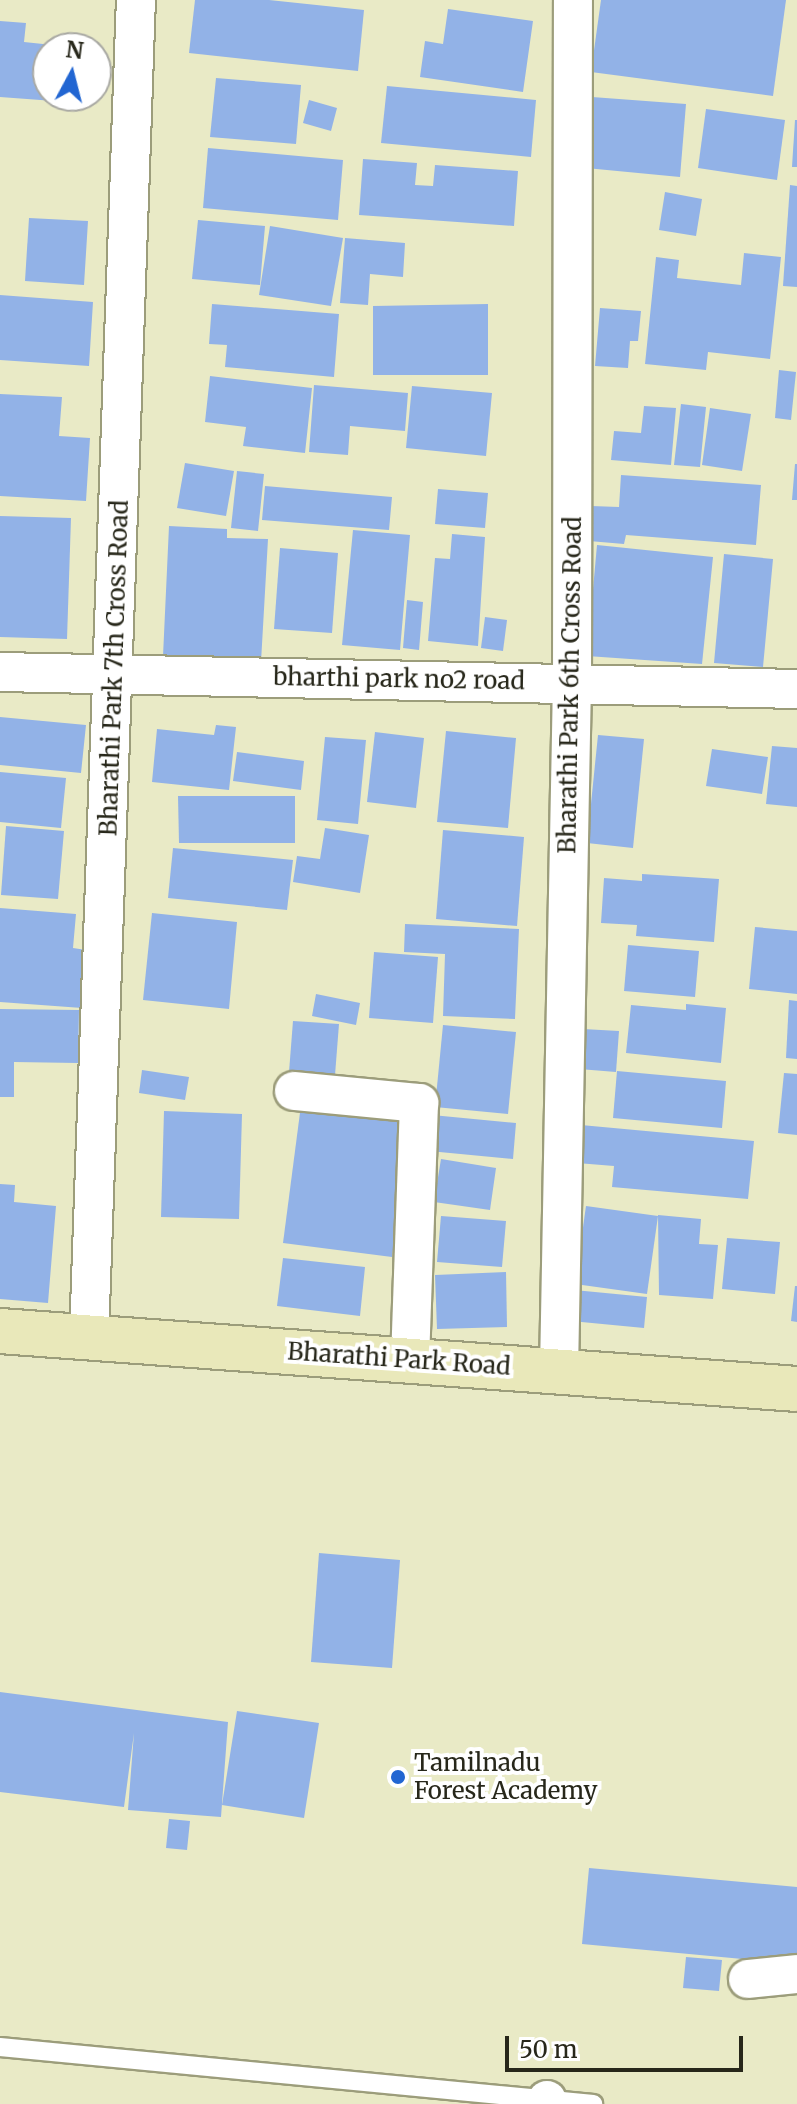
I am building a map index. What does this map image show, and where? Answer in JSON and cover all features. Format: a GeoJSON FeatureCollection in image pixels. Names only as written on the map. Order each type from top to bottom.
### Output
{"type":"FeatureCollection","features":[{"type":"Feature","properties":{"kind":"main road","name":"Bharathi Park Road"},"geometry":{"type":"LineString","coordinates":[[0,1331],[797,1389]]}},
{"type":"Feature","properties":{"kind":"street","name":"Bharathi Park 7th Cross Road"},"geometry":{"type":"LineString","coordinates":[[89,1337],[115,672],[136,0]]}},
{"type":"Feature","properties":{"kind":"street","name":"Bharathi Park 6th Cross Road"},"geometry":{"type":"LineString","coordinates":[[559,1371],[572,683],[573,0]]}},
{"type":"Feature","properties":{"kind":"street","name":"bharthi park no2 road"},"geometry":{"type":"LineString","coordinates":[[0,672],[115,672],[797,689]]}},
{"type":"Feature","properties":{"kind":"street"},"geometry":{"type":"LineString","coordinates":[[294,1091],[419,1103],[410,1360]]}},
{"type":"Feature","properties":{"kind":"street"},"geometry":{"type":"LineString","coordinates":[[748,1979],[797,1974]]}},
{"type":"Feature","properties":{"kind":"lane"},"geometry":{"type":"LineString","coordinates":[[0,2047],[547,2102],[593,2104]]}},
{"type":"Feature","properties":{"kind":"building"},"geometry":{"type":"Polygon","coordinates":[[[195,0],[269,0],[364,10],[358,71],[189,53],[195,0]]]}},
{"type":"Feature","properties":{"kind":"building"},"geometry":{"type":"Polygon","coordinates":[[[601,0],[786,0],[773,96],[591,72],[601,0]]]}},
{"type":"Feature","properties":{"kind":"building"},"geometry":{"type":"Polygon","coordinates":[[[448,9],[533,21],[523,92],[420,77],[425,41],[443,44],[448,9]]]}},
{"type":"Feature","properties":{"kind":"building"},"geometry":{"type":"Polygon","coordinates":[[[0,21],[26,23],[24,42],[32,43],[32,99],[0,97],[0,21]]]}},
{"type":"Feature","properties":{"kind":"building"},"geometry":{"type":"Polygon","coordinates":[[[216,78],[301,85],[296,144],[210,137],[216,78]]]}},
{"type":"Feature","properties":{"kind":"building"},"geometry":{"type":"Polygon","coordinates":[[[387,86],[536,100],[531,157],[381,143],[387,86]]]}},
{"type":"Feature","properties":{"kind":"building"},"geometry":{"type":"Polygon","coordinates":[[[592,97],[686,104],[680,177],[586,168],[592,97]]]}},
{"type":"Feature","properties":{"kind":"building"},"geometry":{"type":"Polygon","coordinates":[[[309,100],[337,108],[331,131],[303,123],[309,100]]]}},
{"type":"Feature","properties":{"kind":"building"},"geometry":{"type":"Polygon","coordinates":[[[706,109],[785,120],[777,180],[698,168],[706,109]]]}},
{"type":"Feature","properties":{"kind":"building"},"geometry":{"type":"Polygon","coordinates":[[[795,120],[797,167],[792,167],[795,120]]]}},
{"type":"Feature","properties":{"kind":"building"},"geometry":{"type":"Polygon","coordinates":[[[208,148],[343,160],[338,220],[203,208],[208,148]]]}},
{"type":"Feature","properties":{"kind":"building"},"geometry":{"type":"Polygon","coordinates":[[[363,159],[417,163],[415,185],[433,186],[435,165],[518,171],[514,226],[359,215],[363,159]]]}},
{"type":"Feature","properties":{"kind":"building"},"geometry":{"type":"Polygon","coordinates":[[[790,185],[797,186],[797,287],[783,286],[790,185]]]}},
{"type":"Feature","properties":{"kind":"building"},"geometry":{"type":"Polygon","coordinates":[[[665,192],[702,199],[696,236],[659,230],[665,192]]]}},
{"type":"Feature","properties":{"kind":"building"},"geometry":{"type":"Polygon","coordinates":[[[29,218],[88,221],[84,285],[25,281],[29,218]]]}},
{"type":"Feature","properties":{"kind":"building"},"geometry":{"type":"Polygon","coordinates":[[[198,220],[265,226],[260,285],[192,279],[198,220]]]}},
{"type":"Feature","properties":{"kind":"building"},"geometry":{"type":"Polygon","coordinates":[[[270,226],[343,238],[331,306],[259,295],[270,226]]]}},
{"type":"Feature","properties":{"kind":"building"},"geometry":{"type":"Polygon","coordinates":[[[345,238],[405,243],[403,277],[370,274],[368,305],[340,303],[345,238]]]}},
{"type":"Feature","properties":{"kind":"building"},"geometry":{"type":"Polygon","coordinates":[[[744,253],[781,257],[770,359],[708,352],[706,370],[645,364],[656,257],[679,260],[677,278],[741,285],[744,253]]]}},
{"type":"Feature","properties":{"kind":"building"},"geometry":{"type":"Polygon","coordinates":[[[0,295],[93,302],[89,366],[0,360],[0,295]]]}},
{"type":"Feature","properties":{"kind":"building"},"geometry":{"type":"Polygon","coordinates":[[[212,304],[339,314],[334,377],[225,367],[227,345],[209,344],[212,304]]]}},
{"type":"Feature","properties":{"kind":"building"},"geometry":{"type":"Polygon","coordinates":[[[488,304],[488,375],[373,375],[373,306],[488,304]]]}},
{"type":"Feature","properties":{"kind":"building"},"geometry":{"type":"Polygon","coordinates":[[[600,308],[641,311],[638,341],[630,341],[628,368],[595,366],[600,308]]]}},
{"type":"Feature","properties":{"kind":"building"},"geometry":{"type":"Polygon","coordinates":[[[779,370],[796,372],[791,420],[775,418],[779,370]]]}},
{"type":"Feature","properties":{"kind":"building"},"geometry":{"type":"Polygon","coordinates":[[[210,376],[312,388],[305,453],[243,446],[246,427],[205,422],[210,376]]]}},
{"type":"Feature","properties":{"kind":"building"},"geometry":{"type":"Polygon","coordinates":[[[314,385],[408,393],[405,431],[350,426],[348,455],[309,452],[314,385]]]}},
{"type":"Feature","properties":{"kind":"building"},"geometry":{"type":"Polygon","coordinates":[[[412,386],[492,393],[486,456],[406,448],[412,386]]]}},
{"type":"Feature","properties":{"kind":"building"},"geometry":{"type":"Polygon","coordinates":[[[0,394],[62,397],[59,436],[90,438],[86,501],[0,496],[0,394]]]}},
{"type":"Feature","properties":{"kind":"building"},"geometry":{"type":"Polygon","coordinates":[[[681,404],[706,407],[700,467],[674,465],[681,404]]]}},
{"type":"Feature","properties":{"kind":"building"},"geometry":{"type":"Polygon","coordinates":[[[644,406],[676,408],[671,465],[611,460],[614,431],[641,433],[644,406]]]}},
{"type":"Feature","properties":{"kind":"building"},"geometry":{"type":"Polygon","coordinates":[[[710,408],[751,414],[742,471],[702,465],[710,408]]]}},
{"type":"Feature","properties":{"kind":"building"},"geometry":{"type":"Polygon","coordinates":[[[185,463],[234,471],[226,516],[177,508],[185,463]]]}},
{"type":"Feature","properties":{"kind":"building"},"geometry":{"type":"Polygon","coordinates":[[[795,464],[797,500],[792,500],[795,464]]]}},
{"type":"Feature","properties":{"kind":"building"},"geometry":{"type":"Polygon","coordinates":[[[237,471],[264,474],[258,531],[231,528],[237,471]]]}},
{"type":"Feature","properties":{"kind":"building"},"geometry":{"type":"Polygon","coordinates":[[[621,475],[761,485],[756,545],[626,535],[624,544],[589,541],[591,506],[619,507],[621,475]]]}},
{"type":"Feature","properties":{"kind":"building"},"geometry":{"type":"Polygon","coordinates":[[[265,486],[392,497],[389,530],[262,520],[265,486]]]}},
{"type":"Feature","properties":{"kind":"building"},"geometry":{"type":"Polygon","coordinates":[[[438,489],[488,493],[485,528],[435,524],[438,489]]]}},
{"type":"Feature","properties":{"kind":"building"},"geometry":{"type":"Polygon","coordinates":[[[0,516],[71,518],[67,639],[0,637],[0,516]]]}},
{"type":"Feature","properties":{"kind":"building"},"geometry":{"type":"Polygon","coordinates":[[[169,526],[227,529],[227,538],[268,539],[261,662],[163,656],[169,526]]]}},
{"type":"Feature","properties":{"kind":"building"},"geometry":{"type":"Polygon","coordinates":[[[353,530],[410,535],[400,650],[342,645],[353,530]]]}},
{"type":"Feature","properties":{"kind":"building"},"geometry":{"type":"Polygon","coordinates":[[[452,534],[485,537],[478,646],[428,641],[435,558],[450,559],[452,534]]]}},
{"type":"Feature","properties":{"kind":"building"},"geometry":{"type":"Polygon","coordinates":[[[597,545],[713,557],[702,664],[587,656],[597,545]]]}},
{"type":"Feature","properties":{"kind":"building"},"geometry":{"type":"Polygon","coordinates":[[[280,548],[338,553],[332,633],[274,629],[280,548]]]}},
{"type":"Feature","properties":{"kind":"building"},"geometry":{"type":"Polygon","coordinates":[[[724,554],[773,559],[763,667],[714,663],[724,554]]]}},
{"type":"Feature","properties":{"kind":"building"},"geometry":{"type":"Polygon","coordinates":[[[407,600],[423,602],[419,650],[403,648],[407,600]]]}},
{"type":"Feature","properties":{"kind":"building"},"geometry":{"type":"Polygon","coordinates":[[[485,617],[507,620],[503,651],[481,648],[485,617]]]}},
{"type":"Feature","properties":{"kind":"building"},"geometry":{"type":"Polygon","coordinates":[[[0,717],[86,725],[81,773],[0,765],[0,717]]]}},
{"type":"Feature","properties":{"kind":"building"},"geometry":{"type":"Polygon","coordinates":[[[216,725],[236,727],[229,790],[152,782],[157,729],[214,735],[216,725]]]}},
{"type":"Feature","properties":{"kind":"building"},"geometry":{"type":"Polygon","coordinates":[[[446,731],[516,738],[508,828],[437,822],[446,731]]]}},
{"type":"Feature","properties":{"kind":"building"},"geometry":{"type":"Polygon","coordinates":[[[375,732],[424,738],[416,808],[367,802],[375,732]]]}},
{"type":"Feature","properties":{"kind":"building"},"geometry":{"type":"Polygon","coordinates":[[[598,735],[644,739],[633,848],[587,843],[598,735]]]}},
{"type":"Feature","properties":{"kind":"building"},"geometry":{"type":"Polygon","coordinates":[[[325,737],[366,740],[358,824],[317,820],[325,737]]]}},
{"type":"Feature","properties":{"kind":"building"},"geometry":{"type":"Polygon","coordinates":[[[772,746],[797,748],[797,807],[766,804],[772,746]]]}},
{"type":"Feature","properties":{"kind":"building"},"geometry":{"type":"Polygon","coordinates":[[[712,749],[768,757],[762,794],[706,786],[712,749]]]}},
{"type":"Feature","properties":{"kind":"building"},"geometry":{"type":"Polygon","coordinates":[[[237,752],[304,761],[301,790],[233,781],[237,752]]]}},
{"type":"Feature","properties":{"kind":"building"},"geometry":{"type":"Polygon","coordinates":[[[0,772],[66,778],[61,828],[0,822],[0,772]]]}},
{"type":"Feature","properties":{"kind":"building"},"geometry":{"type":"Polygon","coordinates":[[[178,796],[295,796],[295,843],[179,843],[178,796]]]}},
{"type":"Feature","properties":{"kind":"building"},"geometry":{"type":"Polygon","coordinates":[[[6,826],[64,831],[58,899],[1,895],[6,826]]]}},
{"type":"Feature","properties":{"kind":"building"},"geometry":{"type":"Polygon","coordinates":[[[325,828],[369,835],[360,893],[293,882],[297,856],[320,859],[325,828]]]}},
{"type":"Feature","properties":{"kind":"building"},"geometry":{"type":"Polygon","coordinates":[[[443,830],[524,837],[517,926],[436,919],[443,830]]]}},
{"type":"Feature","properties":{"kind":"building"},"geometry":{"type":"Polygon","coordinates":[[[173,848],[293,860],[287,910],[168,898],[173,848]]]}},
{"type":"Feature","properties":{"kind":"building"},"geometry":{"type":"Polygon","coordinates":[[[642,874],[719,879],[714,942],[636,936],[637,925],[601,923],[604,878],[642,881],[642,874]]]}},
{"type":"Feature","properties":{"kind":"building"},"geometry":{"type":"Polygon","coordinates":[[[0,908],[76,914],[73,948],[86,950],[82,1008],[0,1002],[0,908]]]}},
{"type":"Feature","properties":{"kind":"building"},"geometry":{"type":"Polygon","coordinates":[[[152,913],[237,922],[229,1009],[143,1000],[152,913]]]}},
{"type":"Feature","properties":{"kind":"building"},"geometry":{"type":"Polygon","coordinates":[[[405,924],[519,929],[515,1019],[443,1016],[445,954],[404,952],[405,924]]]}},
{"type":"Feature","properties":{"kind":"building"},"geometry":{"type":"Polygon","coordinates":[[[755,927],[797,931],[797,994],[749,989],[755,927]]]}},
{"type":"Feature","properties":{"kind":"building"},"geometry":{"type":"Polygon","coordinates":[[[628,945],[699,951],[695,997],[624,991],[628,945]]]}},
{"type":"Feature","properties":{"kind":"building"},"geometry":{"type":"Polygon","coordinates":[[[374,952],[438,957],[433,1023],[369,1018],[374,952]]]}},
{"type":"Feature","properties":{"kind":"building"},"geometry":{"type":"Polygon","coordinates":[[[316,994],[360,1003],[356,1025],[312,1016],[316,994]]]}},
{"type":"Feature","properties":{"kind":"building"},"geometry":{"type":"Polygon","coordinates":[[[789,1000],[797,1001],[797,1059],[786,1058],[789,1000]]]}},
{"type":"Feature","properties":{"kind":"building"},"geometry":{"type":"Polygon","coordinates":[[[686,1004],[726,1008],[721,1063],[626,1053],[631,1005],[686,1010],[686,1004]]]}},
{"type":"Feature","properties":{"kind":"building"},"geometry":{"type":"Polygon","coordinates":[[[0,1009],[79,1010],[78,1063],[14,1062],[14,1097],[0,1097],[0,1009]]]}},
{"type":"Feature","properties":{"kind":"building"},"geometry":{"type":"Polygon","coordinates":[[[293,1021],[339,1024],[335,1075],[289,1072],[293,1021]]]}},
{"type":"Feature","properties":{"kind":"building"},"geometry":{"type":"Polygon","coordinates":[[[443,1025],[516,1032],[508,1114],[435,1107],[443,1025]]]}},
{"type":"Feature","properties":{"kind":"building"},"geometry":{"type":"Polygon","coordinates":[[[583,1029],[619,1031],[616,1072],[579,1069],[583,1029]]]}},
{"type":"Feature","properties":{"kind":"building"},"geometry":{"type":"Polygon","coordinates":[[[142,1070],[189,1077],[185,1100],[139,1093],[142,1070]]]}},
{"type":"Feature","properties":{"kind":"building"},"geometry":{"type":"Polygon","coordinates":[[[617,1071],[726,1081],[722,1128],[613,1118],[617,1071]]]}},
{"type":"Feature","properties":{"kind":"building"},"geometry":{"type":"Polygon","coordinates":[[[784,1073],[797,1074],[797,1135],[778,1133],[784,1073]]]}},
{"type":"Feature","properties":{"kind":"building"},"geometry":{"type":"Polygon","coordinates":[[[301,1105],[410,1119],[392,1257],[283,1243],[301,1105]]]}},
{"type":"Feature","properties":{"kind":"building"},"geometry":{"type":"Polygon","coordinates":[[[164,1111],[242,1114],[239,1219],[161,1217],[164,1111]]]}},
{"type":"Feature","properties":{"kind":"building"},"geometry":{"type":"Polygon","coordinates":[[[432,1115],[516,1123],[513,1159],[429,1151],[432,1115]]]}},
{"type":"Feature","properties":{"kind":"building"},"geometry":{"type":"Polygon","coordinates":[[[581,1125],[754,1141],[748,1199],[612,1187],[614,1166],[577,1163],[581,1125]]]}},
{"type":"Feature","properties":{"kind":"building"},"geometry":{"type":"Polygon","coordinates":[[[441,1159],[496,1168],[490,1210],[434,1202],[441,1159]]]}},
{"type":"Feature","properties":{"kind":"building"},"geometry":{"type":"Polygon","coordinates":[[[0,1184],[15,1185],[14,1202],[56,1206],[48,1303],[0,1299],[0,1184]]]}},
{"type":"Feature","properties":{"kind":"building"},"geometry":{"type":"Polygon","coordinates":[[[586,1206],[658,1216],[647,1294],[575,1284],[586,1206]]]}},
{"type":"Feature","properties":{"kind":"building"},"geometry":{"type":"Polygon","coordinates":[[[658,1215],[701,1219],[699,1244],[718,1245],[713,1299],[659,1295],[658,1215]]]}},
{"type":"Feature","properties":{"kind":"building"},"geometry":{"type":"Polygon","coordinates":[[[441,1216],[506,1221],[502,1267],[437,1262],[441,1216]]]}},
{"type":"Feature","properties":{"kind":"building"},"geometry":{"type":"Polygon","coordinates":[[[727,1238],[780,1242],[775,1294],[722,1289],[727,1238]]]}},
{"type":"Feature","properties":{"kind":"building"},"geometry":{"type":"Polygon","coordinates":[[[283,1258],[365,1267],[360,1316],[277,1306],[283,1258]]]}},
{"type":"Feature","properties":{"kind":"building"},"geometry":{"type":"Polygon","coordinates":[[[506,1272],[507,1327],[437,1329],[435,1275],[506,1272]]]}},
{"type":"Feature","properties":{"kind":"building"},"geometry":{"type":"Polygon","coordinates":[[[797,1286],[797,1322],[791,1321],[797,1286]]]}},
{"type":"Feature","properties":{"kind":"building"},"geometry":{"type":"Polygon","coordinates":[[[574,1290],[647,1297],[644,1328],[571,1321],[574,1290]]]}},
{"type":"Feature","properties":{"kind":"building"},"geometry":{"type":"Polygon","coordinates":[[[319,1553],[400,1560],[392,1668],[311,1662],[319,1553]]]}},
{"type":"Feature","properties":{"kind":"building"},"geometry":{"type":"Polygon","coordinates":[[[0,1692],[228,1722],[221,1817],[128,1810],[134,1733],[124,1807],[0,1792],[0,1692]]]}},
{"type":"Feature","properties":{"kind":"building"},"geometry":{"type":"Polygon","coordinates":[[[237,1711],[319,1723],[304,1818],[222,1805],[237,1711]]]}},
{"type":"Feature","properties":{"kind":"building"},"geometry":{"type":"Polygon","coordinates":[[[169,1819],[190,1821],[187,1850],[166,1848],[169,1819]]]}},
{"type":"Feature","properties":{"kind":"building"},"geometry":{"type":"Polygon","coordinates":[[[589,1868],[797,1887],[797,1964],[582,1944],[589,1868]]]}},
{"type":"Feature","properties":{"kind":"building"},"geometry":{"type":"Polygon","coordinates":[[[686,1957],[722,1960],[719,1991],[683,1988],[686,1957]]]}},
{"type":"Feature","properties":{"kind":"place","name":"Tamilnadu Forest Academy"},"geometry":{"type":"Point","coordinates":[398,1777]}}]}
